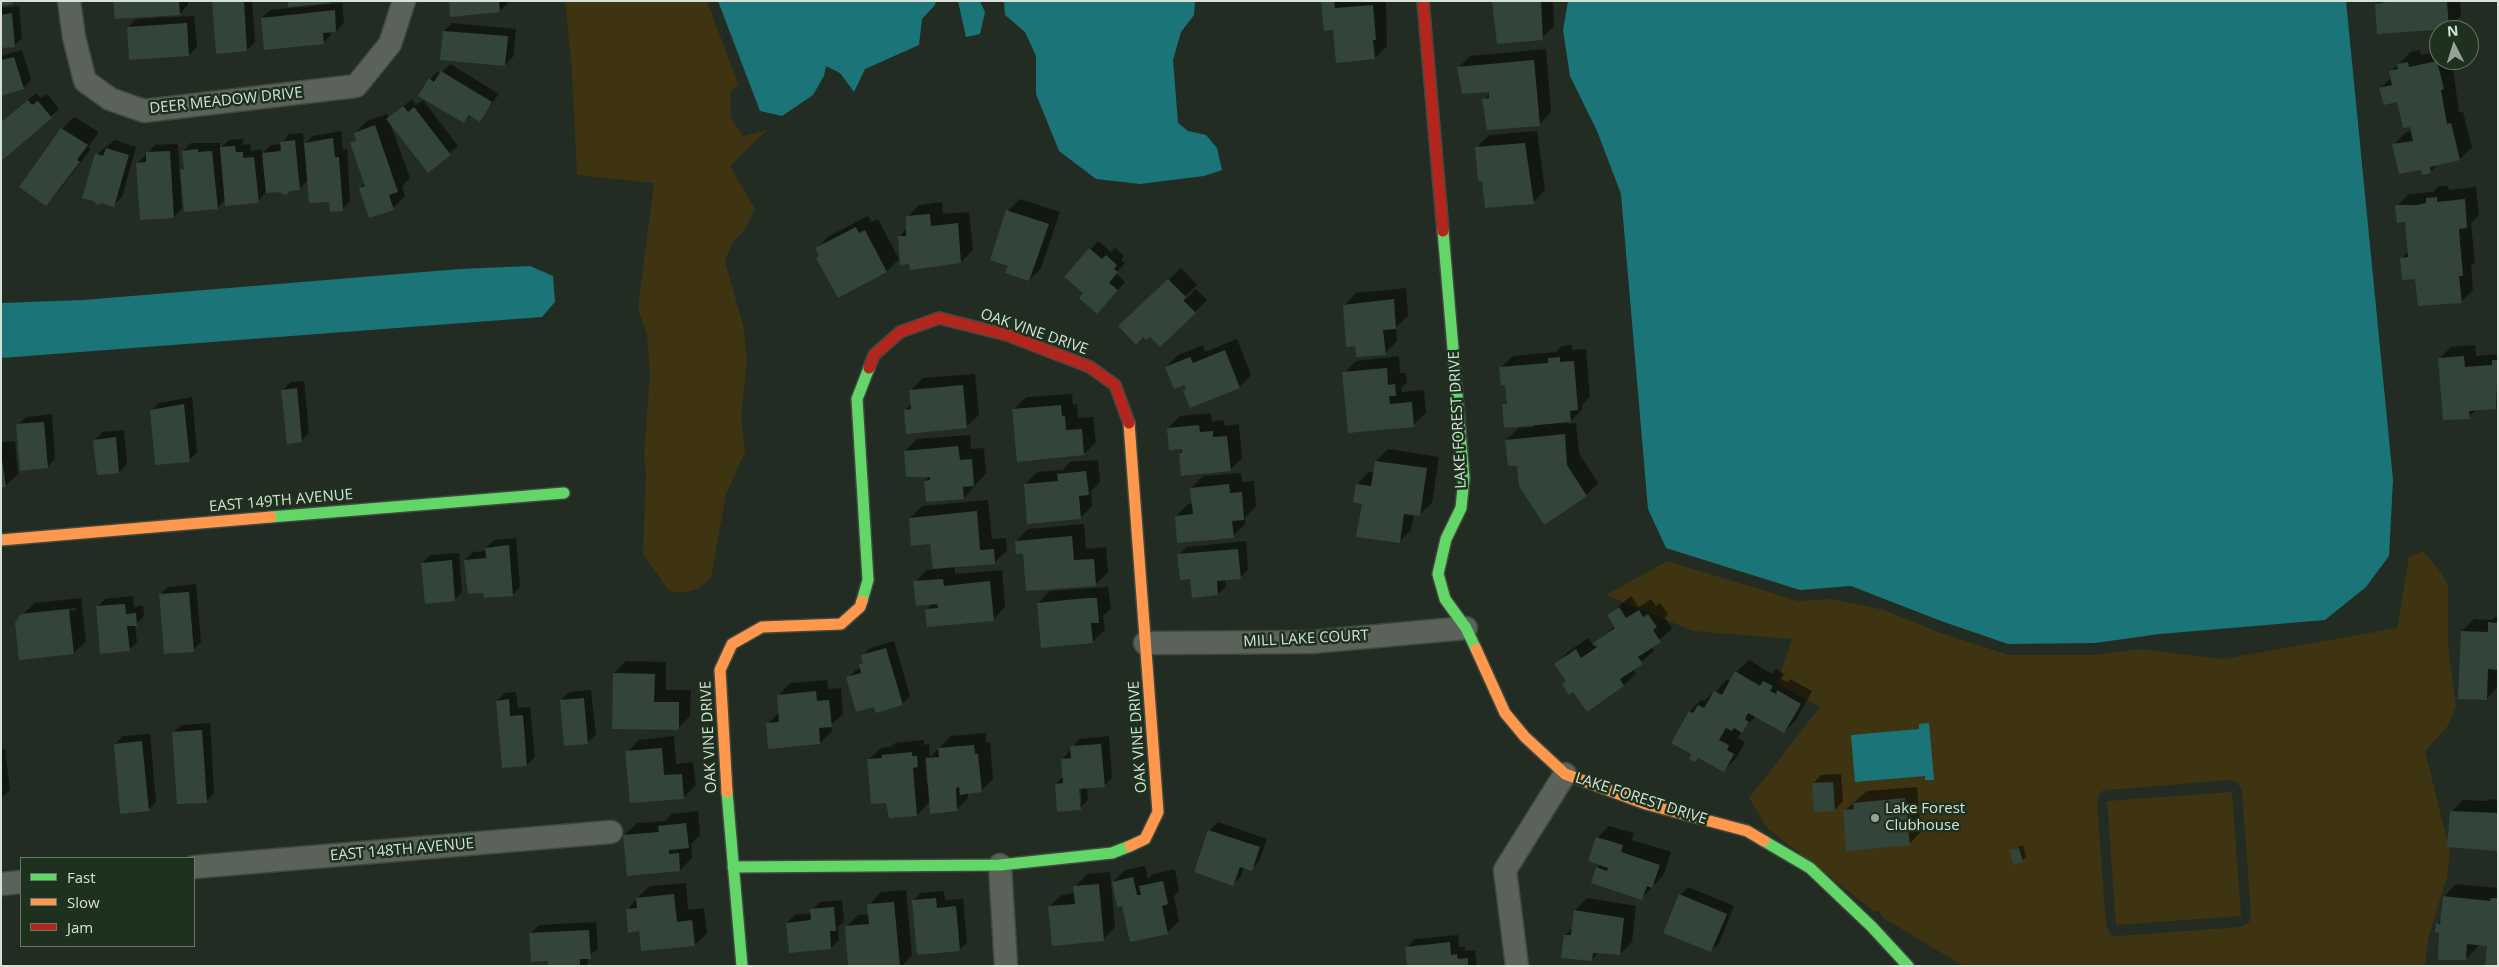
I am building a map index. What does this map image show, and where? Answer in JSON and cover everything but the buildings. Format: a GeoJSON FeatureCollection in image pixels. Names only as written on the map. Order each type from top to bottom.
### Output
{"type":"FeatureCollection","features":[{"type":"Feature","properties":{"kind":"street","name":"DEER MEADOW DRIVE"},"geometry":{"type":"LineString","coordinates":[[70,1],[74,37],[85,81],[110,99],[144,110],[356,86],[390,44],[404,1]]}},
{"type":"Feature","properties":{"kind":"street","name":"LAKE FOREST DRIVE"},"geometry":{"type":"LineString","coordinates":[[1423,1],[1464,478],[1461,508],[1446,539],[1438,574],[1445,599],[1466,628],[1505,713],[1525,737],[1565,774],[1646,804],[1747,831],[1810,868],[1872,927],[1908,966]]}},
{"type":"Feature","properties":{"kind":"street","name":"OAK VINE DRIVE"},"geometry":{"type":"LineString","coordinates":[[733,868],[1000,865],[1112,853],[1145,839],[1158,812],[1129,422],[1116,385],[1090,367],[1044,349],[1007,335],[939,318],[900,332],[874,355],[857,399],[868,580],[860,607],[841,624],[762,627],[732,644],[720,670],[733,868],[742,966]]}},
{"type":"Feature","properties":{"kind":"street","name":"EAST 149TH AVENUE"},"geometry":{"type":"LineString","coordinates":[[1,540],[564,493]]}},
{"type":"Feature","properties":{"kind":"street","name":"MILL LAKE COURT"},"geometry":{"type":"LineString","coordinates":[[1145,643],[1312,642],[1466,628]]}},
{"type":"Feature","properties":{"kind":"street"},"geometry":{"type":"LineString","coordinates":[[1517,966],[1505,870],[1565,774]]}},
{"type":"Feature","properties":{"kind":"street","name":"EAST 148TH AVENUE"},"geometry":{"type":"LineString","coordinates":[[195,867],[611,832]]}},
{"type":"Feature","properties":{"kind":"street"},"geometry":{"type":"LineString","coordinates":[[1000,865],[1006,966]]}},
{"type":"Feature","properties":{"kind":"street"},"geometry":{"type":"LineString","coordinates":[[1,884],[20,882]]}},
{"type":"Feature","properties":{"kind":"street","name":"LAKE FOREST DRIVE"},"geometry":{"type":"LineString","coordinates":[[1872,927],[1878,944],[1891,966]]}},
{"type":"Feature","properties":{"kind":"shaded area"},"geometry":{"type":"Polygon","coordinates":[[[565,1],[707,1],[738,84],[730,92],[731,118],[743,136],[767,130],[730,166],[755,209],[745,230],[732,243],[725,261],[743,325],[747,359],[741,418],[745,452],[726,494],[711,578],[698,589],[681,593],[669,591],[643,554],[646,470],[644,456],[650,372],[647,335],[638,307],[654,183],[577,175],[572,72],[565,1]]]}},
{"type":"Feature","properties":{"kind":"shaded area"},"geometry":{"type":"Polygon","coordinates":[[[2423,551],[2441,572],[2448,585],[2448,645],[2456,707],[2447,727],[2425,751],[2450,852],[2447,877],[2428,939],[2425,966],[1963,966],[1882,917],[1879,910],[1875,912],[1768,829],[1749,798],[1820,707],[1777,684],[1792,639],[1693,631],[1606,595],[1667,561],[1798,601],[1832,599],[1884,610],[1938,632],[2009,655],[2095,655],[2140,649],[2223,659],[2397,628],[2409,557],[2423,551]],[[2231,780],[2100,792],[2097,802],[2106,925],[2111,935],[2241,927],[2249,922],[2251,915],[2242,791],[2237,782],[2231,780]]]}},
{"type":"Feature","properties":{"kind":"shaded area"},"geometry":{"type":"Polygon","coordinates":[[[2232,792],[2241,916],[2116,925],[2107,801],[2232,792]]]}},
{"type":"Feature","properties":{"kind":"water"},"geometry":{"type":"Polygon","coordinates":[[[718,1],[936,1],[935,5],[922,19],[919,45],[865,69],[854,92],[840,73],[826,66],[824,76],[813,95],[782,116],[760,111],[718,1]]]}},
{"type":"Feature","properties":{"kind":"water"},"geometry":{"type":"Polygon","coordinates":[[[958,1],[980,1],[985,12],[980,34],[966,37],[958,1]]]}},
{"type":"Feature","properties":{"kind":"water"},"geometry":{"type":"Polygon","coordinates":[[[1004,1],[1195,1],[1194,15],[1181,32],[1173,60],[1178,123],[1188,131],[1206,135],[1217,148],[1222,170],[1204,176],[1140,184],[1096,179],[1059,151],[1036,94],[1036,56],[1025,32],[1005,15],[1004,1]]]}},
{"type":"Feature","properties":{"kind":"water"},"geometry":{"type":"Polygon","coordinates":[[[1568,1],[2346,1],[2393,480],[2389,556],[2366,587],[2325,620],[2160,634],[2095,643],[2008,644],[1941,621],[1851,586],[1800,590],[1666,548],[1648,509],[1621,194],[1597,131],[1570,76],[1563,30],[1568,1]]]}},
{"type":"Feature","properties":{"kind":"water"},"geometry":{"type":"Polygon","coordinates":[[[530,266],[553,276],[555,302],[542,317],[1,358],[1,303],[83,300],[460,269],[530,266]]]}},
{"type":"Feature","properties":{"kind":"water"},"geometry":{"type":"Polygon","coordinates":[[[1929,723],[1934,780],[1925,780],[1925,776],[1855,782],[1851,735],[1919,729],[1919,724],[1929,723]]]}},
{"type":"Feature","properties":{"kind":"traffic: fast"},"geometry":{"type":"LineString","coordinates":[[1443,231],[1464,478],[1461,508],[1446,539],[1438,574],[1445,599],[1466,628],[1476,649]]}},
{"type":"Feature","properties":{"kind":"traffic: fast"},"geometry":{"type":"LineString","coordinates":[[862,601],[868,580],[857,399],[869,368]]}},
{"type":"Feature","properties":{"kind":"traffic: fast"},"geometry":{"type":"LineString","coordinates":[[271,517],[564,493]]}},
{"type":"Feature","properties":{"kind":"traffic: fast"},"geometry":{"type":"LineString","coordinates":[[727,792],[742,966]]}},
{"type":"Feature","properties":{"kind":"traffic: fast"},"geometry":{"type":"LineString","coordinates":[[1764,841],[1810,868],[1872,927],[1908,966]]}},
{"type":"Feature","properties":{"kind":"traffic: fast"},"geometry":{"type":"LineString","coordinates":[[733,867],[1000,865],[1112,853],[1130,846]]}},
{"type":"Feature","properties":{"kind":"traffic: slow"},"geometry":{"type":"LineString","coordinates":[[1129,423],[1158,812],[1145,839],[1130,846]]}},
{"type":"Feature","properties":{"kind":"traffic: slow"},"geometry":{"type":"LineString","coordinates":[[1,540],[271,517]]}},
{"type":"Feature","properties":{"kind":"traffic: slow"},"geometry":{"type":"LineString","coordinates":[[727,792],[720,670],[732,644],[762,627],[841,624],[860,607],[862,601]]}},
{"type":"Feature","properties":{"kind":"traffic: slow"},"geometry":{"type":"LineString","coordinates":[[1476,649],[1505,713],[1525,737],[1565,774],[1646,804],[1747,831],[1764,841]]}},
{"type":"Feature","properties":{"kind":"traffic: jam"},"geometry":{"type":"LineString","coordinates":[[1423,1],[1443,231]]}},
{"type":"Feature","properties":{"kind":"traffic: jam"},"geometry":{"type":"LineString","coordinates":[[869,368],[874,355],[900,332],[939,318],[1007,335],[1090,367],[1115,385],[1129,423]]}},
{"type":"Feature","properties":{"kind":"place","name":"Lake Forest Clubhouse"},"geometry":{"type":"Point","coordinates":[1875,818]}}]}
